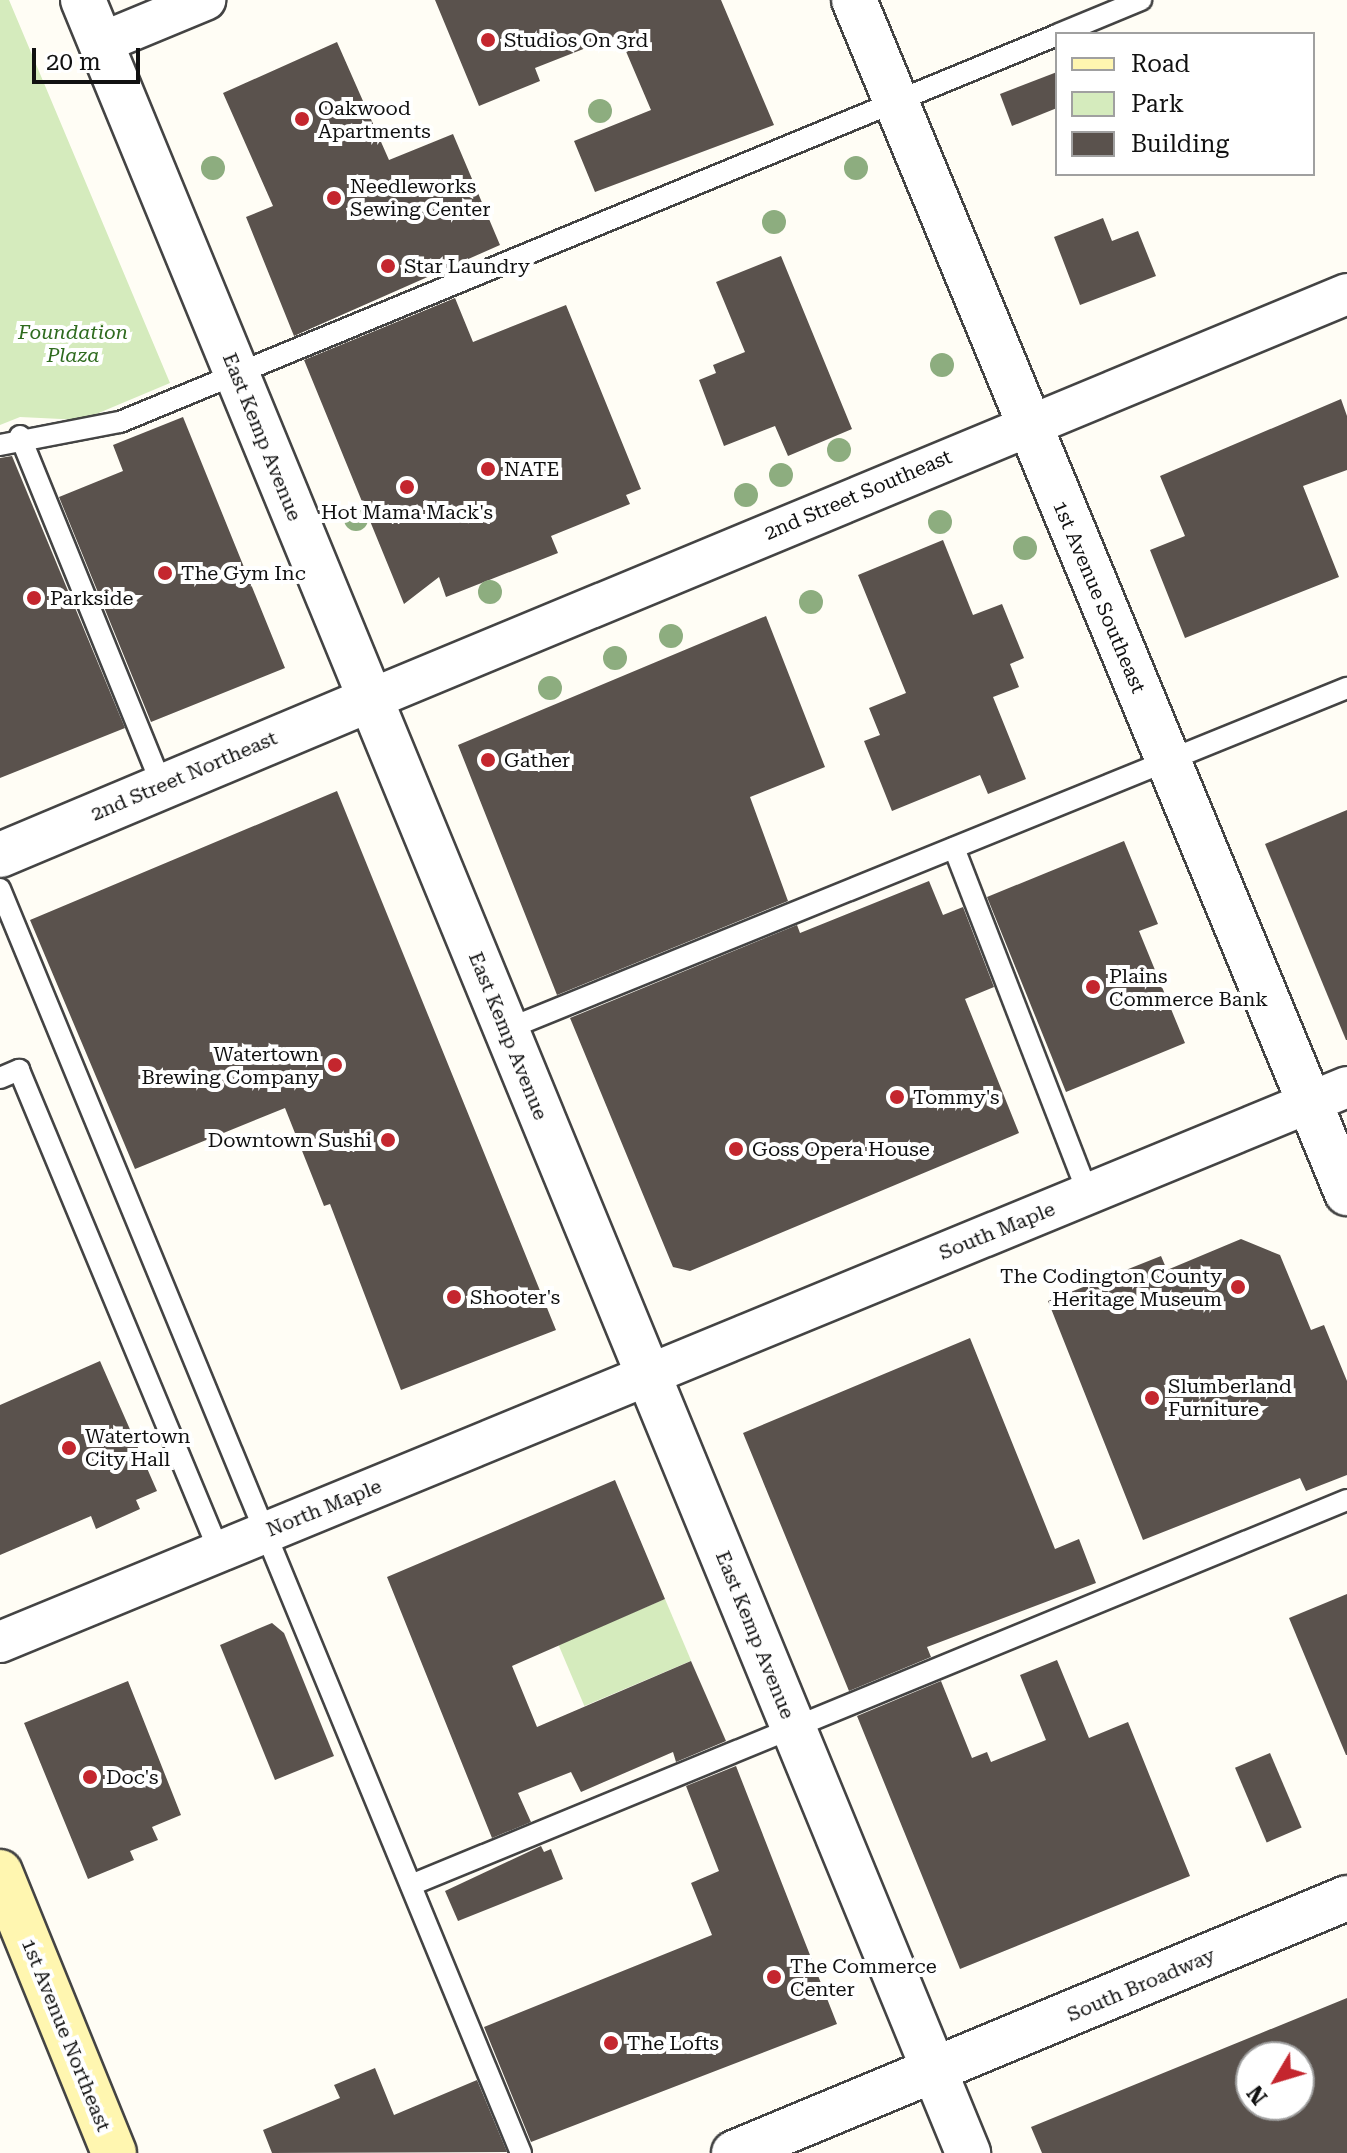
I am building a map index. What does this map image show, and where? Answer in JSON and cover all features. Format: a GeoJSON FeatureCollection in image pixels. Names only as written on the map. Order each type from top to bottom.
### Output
{"type":"FeatureCollection","features":[{"type":"Feature","properties":{"kind":"main road","name":"1st Avenue Northeast"},"geometry":{"type":"LineString","coordinates":[[1,1877],[114,2153]]}},
{"type":"Feature","properties":{"kind":"street","name":"East Kemp Avenue"},"geometry":{"type":"LineString","coordinates":[[83,0],[968,2153]]}},
{"type":"Feature","properties":{"kind":"street"},"geometry":{"type":"LineString","coordinates":[[101,43],[205,0]]}},
{"type":"Feature","properties":{"kind":"street","name":"1st Avenue Southeast"},"geometry":{"type":"LineString","coordinates":[[854,0],[1168,761],[1329,1095],[1347,1193]]}},
{"type":"Feature","properties":{"kind":"street","name":"2nd Street Southeast"},"geometry":{"type":"LineString","coordinates":[[369,700],[1027,424],[1347,294]]}},
{"type":"Feature","properties":{"kind":"street","name":"2nd Street Northeast"},"geometry":{"type":"LineString","coordinates":[[0,855],[369,700]]}},
{"type":"Feature","properties":{"kind":"street","name":"South Maple"},"geometry":{"type":"LineString","coordinates":[[648,1374],[1329,1095]]}},
{"type":"Feature","properties":{"kind":"street","name":"North Maple"},"geometry":{"type":"LineString","coordinates":[[0,1642],[648,1374]]}},
{"type":"Feature","properties":{"kind":"street","name":"South Broadway"},"geometry":{"type":"LineString","coordinates":[[734,2153],[1347,1898]]}},
{"type":"Feature","properties":{"kind":"lane"},"geometry":{"type":"LineString","coordinates":[[1063,32],[1141,0]]}},
{"type":"Feature","properties":{"kind":"lane"},"geometry":{"type":"LineString","coordinates":[[0,445],[20,436],[120,422],[1055,35]]}},
{"type":"Feature","properties":{"kind":"lane"},"geometry":{"type":"LineString","coordinates":[[20,436],[162,785]]}},
{"type":"Feature","properties":{"kind":"lane"},"geometry":{"type":"LineString","coordinates":[[505,1030],[1347,688]]}},
{"type":"Feature","properties":{"kind":"lane"},"geometry":{"type":"LineString","coordinates":[[954,848],[1088,1193]]}},
{"type":"Feature","properties":{"kind":"lane"},"geometry":{"type":"LineString","coordinates":[[0,889],[521,2153]]}},
{"type":"Feature","properties":{"kind":"lane"},"geometry":{"type":"LineString","coordinates":[[0,1078],[19,1070],[219,1551]]}},
{"type":"Feature","properties":{"kind":"lane"},"geometry":{"type":"LineString","coordinates":[[411,1885],[1347,1500]]}},
{"type":"Feature","properties":{"kind":"green space","name":"Foundation Plaza"},"geometry":{"type":"Polygon","coordinates":[[[0,0],[9,0],[170,383],[82,420],[20,417],[0,425],[0,0]]]}},
{"type":"Feature","properties":{"kind":"green space"},"geometry":{"type":"Polygon","coordinates":[[[665,1599],[691,1661],[584,1706],[558,1644],[665,1599]]]}},
{"type":"Feature","properties":{"kind":"building"},"geometry":{"type":"Polygon","coordinates":[[[435,0],[721,0],[774,125],[595,192],[574,141],[651,110],[619,35],[535,68],[540,81],[479,106],[435,0]]]}},
{"type":"Feature","properties":{"kind":"building"},"geometry":{"type":"Polygon","coordinates":[[[337,42],[389,160],[453,134],[500,245],[294,336],[246,217],[273,206],[223,93],[337,42]]]}},
{"type":"Feature","properties":{"kind":"building"},"geometry":{"type":"Polygon","coordinates":[[[1055,73],[1055,109],[1012,126],[1000,94],[1055,73]]]}},
{"type":"Feature","properties":{"kind":"building"},"geometry":{"type":"Polygon","coordinates":[[[1103,218],[1112,241],[1138,231],[1156,276],[1080,305],[1054,237],[1103,218]]]}},
{"type":"Feature","properties":{"kind":"building"},"geometry":{"type":"Polygon","coordinates":[[[781,256],[852,429],[788,456],[775,426],[724,446],[699,380],[716,373],[713,365],[745,352],[716,282],[781,256]]]}},
{"type":"Feature","properties":{"kind":"building"},"geometry":{"type":"Polygon","coordinates":[[[455,298],[473,342],[566,305],[641,489],[626,495],[630,504],[551,536],[558,553],[446,597],[439,577],[404,604],[304,360],[455,298]]]}},
{"type":"Feature","properties":{"kind":"building"},"geometry":{"type":"Polygon","coordinates":[[[1341,399],[1347,416],[1347,470],[1303,486],[1339,577],[1185,638],[1150,550],[1185,536],[1160,476],[1341,399]]]}},
{"type":"Feature","properties":{"kind":"building","name":"The Gym Inc"},"geometry":{"type":"Polygon","coordinates":[[[183,417],[285,668],[151,722],[59,497],[123,471],[113,445],[183,417]]]}},
{"type":"Feature","properties":{"kind":"building","name":"Parkside"},"geometry":{"type":"Polygon","coordinates":[[[12,456],[125,728],[0,778],[0,458],[12,456]]]}},
{"type":"Feature","properties":{"kind":"building"},"geometry":{"type":"Polygon","coordinates":[[[943,540],[973,615],[1002,604],[1024,658],[1010,664],[1019,687],[993,697],[1026,779],[988,794],[980,775],[892,811],[864,741],[880,735],[869,708],[906,693],[858,575],[943,540]]]}},
{"type":"Feature","properties":{"kind":"building"},"geometry":{"type":"Polygon","coordinates":[[[766,616],[825,767],[750,797],[788,901],[557,995],[458,745],[766,616]]]}},
{"type":"Feature","properties":{"kind":"building"},"geometry":{"type":"Polygon","coordinates":[[[337,791],[556,1330],[401,1390],[330,1204],[324,1206],[285,1108],[135,1169],[30,920],[337,791]]]}},
{"type":"Feature","properties":{"kind":"building"},"geometry":{"type":"Polygon","coordinates":[[[1347,810],[1347,1040],[1346,1040],[1265,844],[1347,810]]]}},
{"type":"Feature","properties":{"kind":"building","name":"Plains Commerce Bank"},"geometry":{"type":"Polygon","coordinates":[[[1124,841],[1158,924],[1139,931],[1185,1043],[1066,1092],[987,897],[1124,841]]]}},
{"type":"Feature","properties":{"kind":"building"},"geometry":{"type":"Polygon","coordinates":[[[929,881],[943,915],[963,907],[994,987],[965,999],[1019,1133],[690,1271],[673,1267],[570,1018],[797,925],[800,933],[929,881]]]}},
{"type":"Feature","properties":{"kind":"building"},"geometry":{"type":"Polygon","coordinates":[[[1241,1239],[1280,1255],[1311,1330],[1324,1325],[1347,1381],[1347,1475],[1306,1491],[1300,1478],[1143,1540],[1048,1301],[1161,1256],[1167,1270],[1241,1239]]]}},
{"type":"Feature","properties":{"kind":"building"},"geometry":{"type":"Polygon","coordinates":[[[970,1338],[1055,1549],[1079,1539],[1096,1583],[927,1647],[931,1657],[849,1691],[743,1433],[970,1338]]]}},
{"type":"Feature","properties":{"kind":"building","name":"Watertown City Hall"},"geometry":{"type":"Polygon","coordinates":[[[100,1361],[157,1491],[136,1500],[140,1509],[96,1529],[91,1516],[0,1555],[0,1405],[100,1361]]]}},
{"type":"Feature","properties":{"kind":"building"},"geometry":{"type":"Polygon","coordinates":[[[615,1480],[665,1599],[512,1666],[537,1727],[691,1661],[726,1741],[676,1762],[673,1752],[581,1792],[571,1772],[518,1793],[531,1822],[492,1838],[387,1577],[615,1480]]]}},
{"type":"Feature","properties":{"kind":"building"},"geometry":{"type":"Polygon","coordinates":[[[1347,1594],[1347,1755],[1346,1755],[1289,1618],[1347,1594]]]}},
{"type":"Feature","properties":{"kind":"building"},"geometry":{"type":"Polygon","coordinates":[[[272,1623],[284,1633],[334,1756],[275,1780],[220,1645],[272,1623]]]}},
{"type":"Feature","properties":{"kind":"building"},"geometry":{"type":"Polygon","coordinates":[[[1057,1660],[1089,1738],[1128,1722],[1190,1876],[960,1969],[857,1716],[941,1681],[972,1758],[987,1752],[991,1762],[1046,1740],[1020,1675],[1057,1660]]]}},
{"type":"Feature","properties":{"kind":"building","name":"Doc's"},"geometry":{"type":"Polygon","coordinates":[[[128,1681],[181,1815],[152,1827],[158,1840],[130,1851],[134,1860],[88,1879],[24,1723],[128,1681]]]}},
{"type":"Feature","properties":{"kind":"building"},"geometry":{"type":"Polygon","coordinates":[[[1270,1753],[1302,1828],[1267,1842],[1235,1768],[1270,1753]]]}},
{"type":"Feature","properties":{"kind":"building"},"geometry":{"type":"Polygon","coordinates":[[[736,1766],[837,2024],[531,2142],[484,2027],[712,1935],[691,1883],[719,1871],[686,1786],[736,1766]]]}},
{"type":"Feature","properties":{"kind":"building"},"geometry":{"type":"Polygon","coordinates":[[[541,1846],[544,1852],[551,1849],[563,1879],[458,1921],[445,1891],[541,1846]]]}},
{"type":"Feature","properties":{"kind":"building"},"geometry":{"type":"Polygon","coordinates":[[[1347,1998],[1347,2153],[1042,2153],[1031,2127],[1235,2044],[1235,2121],[1315,2121],[1315,2041],[1242,2041],[1347,1998]]]}},
{"type":"Feature","properties":{"kind":"building"},"geometry":{"type":"Polygon","coordinates":[[[375,2068],[394,2115],[477,2080],[507,2152],[272,2153],[263,2130],[340,2098],[334,2085],[375,2068]]]}},
{"type":"Feature","properties":{"kind":"place","name":"Studios On 3rd"},"geometry":{"type":"Point","coordinates":[488,40]}},
{"type":"Feature","properties":{"kind":"place","name":"Oakwood Apartments"},"geometry":{"type":"Point","coordinates":[302,119]}},
{"type":"Feature","properties":{"kind":"place","name":"Needleworks Sewing Center"},"geometry":{"type":"Point","coordinates":[334,198]}},
{"type":"Feature","properties":{"kind":"place","name":"Star Laundry"},"geometry":{"type":"Point","coordinates":[388,266]}},
{"type":"Feature","properties":{"kind":"place","name":"NATE"},"geometry":{"type":"Point","coordinates":[488,469]}},
{"type":"Feature","properties":{"kind":"place","name":"Hot Mama Mack's"},"geometry":{"type":"Point","coordinates":[407,487]}},
{"type":"Feature","properties":{"kind":"place","name":"The Gym Inc"},"geometry":{"type":"Point","coordinates":[165,573]}},
{"type":"Feature","properties":{"kind":"place","name":"Parkside"},"geometry":{"type":"Point","coordinates":[34,598]}},
{"type":"Feature","properties":{"kind":"place","name":"Gather"},"geometry":{"type":"Point","coordinates":[488,760]}},
{"type":"Feature","properties":{"kind":"place","name":"Plains Commerce Bank"},"geometry":{"type":"Point","coordinates":[1093,987]}},
{"type":"Feature","properties":{"kind":"place","name":"Watertown Brewing Company"},"geometry":{"type":"Point","coordinates":[335,1065]}},
{"type":"Feature","properties":{"kind":"place","name":"Tommy's"},"geometry":{"type":"Point","coordinates":[897,1097]}},
{"type":"Feature","properties":{"kind":"place","name":"Downtown Sushi"},"geometry":{"type":"Point","coordinates":[388,1140]}},
{"type":"Feature","properties":{"kind":"place","name":"Goss Opera House"},"geometry":{"type":"Point","coordinates":[736,1149]}},
{"type":"Feature","properties":{"kind":"place","name":"The Codington County Heritage Museum"},"geometry":{"type":"Point","coordinates":[1238,1287]}},
{"type":"Feature","properties":{"kind":"place","name":"Shooter's"},"geometry":{"type":"Point","coordinates":[454,1297]}},
{"type":"Feature","properties":{"kind":"place","name":"Slumberland Furniture"},"geometry":{"type":"Point","coordinates":[1152,1398]}},
{"type":"Feature","properties":{"kind":"place","name":"Watertown City Hall"},"geometry":{"type":"Point","coordinates":[69,1448]}},
{"type":"Feature","properties":{"kind":"place","name":"Doc's"},"geometry":{"type":"Point","coordinates":[90,1777]}},
{"type":"Feature","properties":{"kind":"place","name":"The Commerce Center"},"geometry":{"type":"Point","coordinates":[774,1977]}},
{"type":"Feature","properties":{"kind":"place","name":"The Lofts"},"geometry":{"type":"Point","coordinates":[611,2043]}}]}
